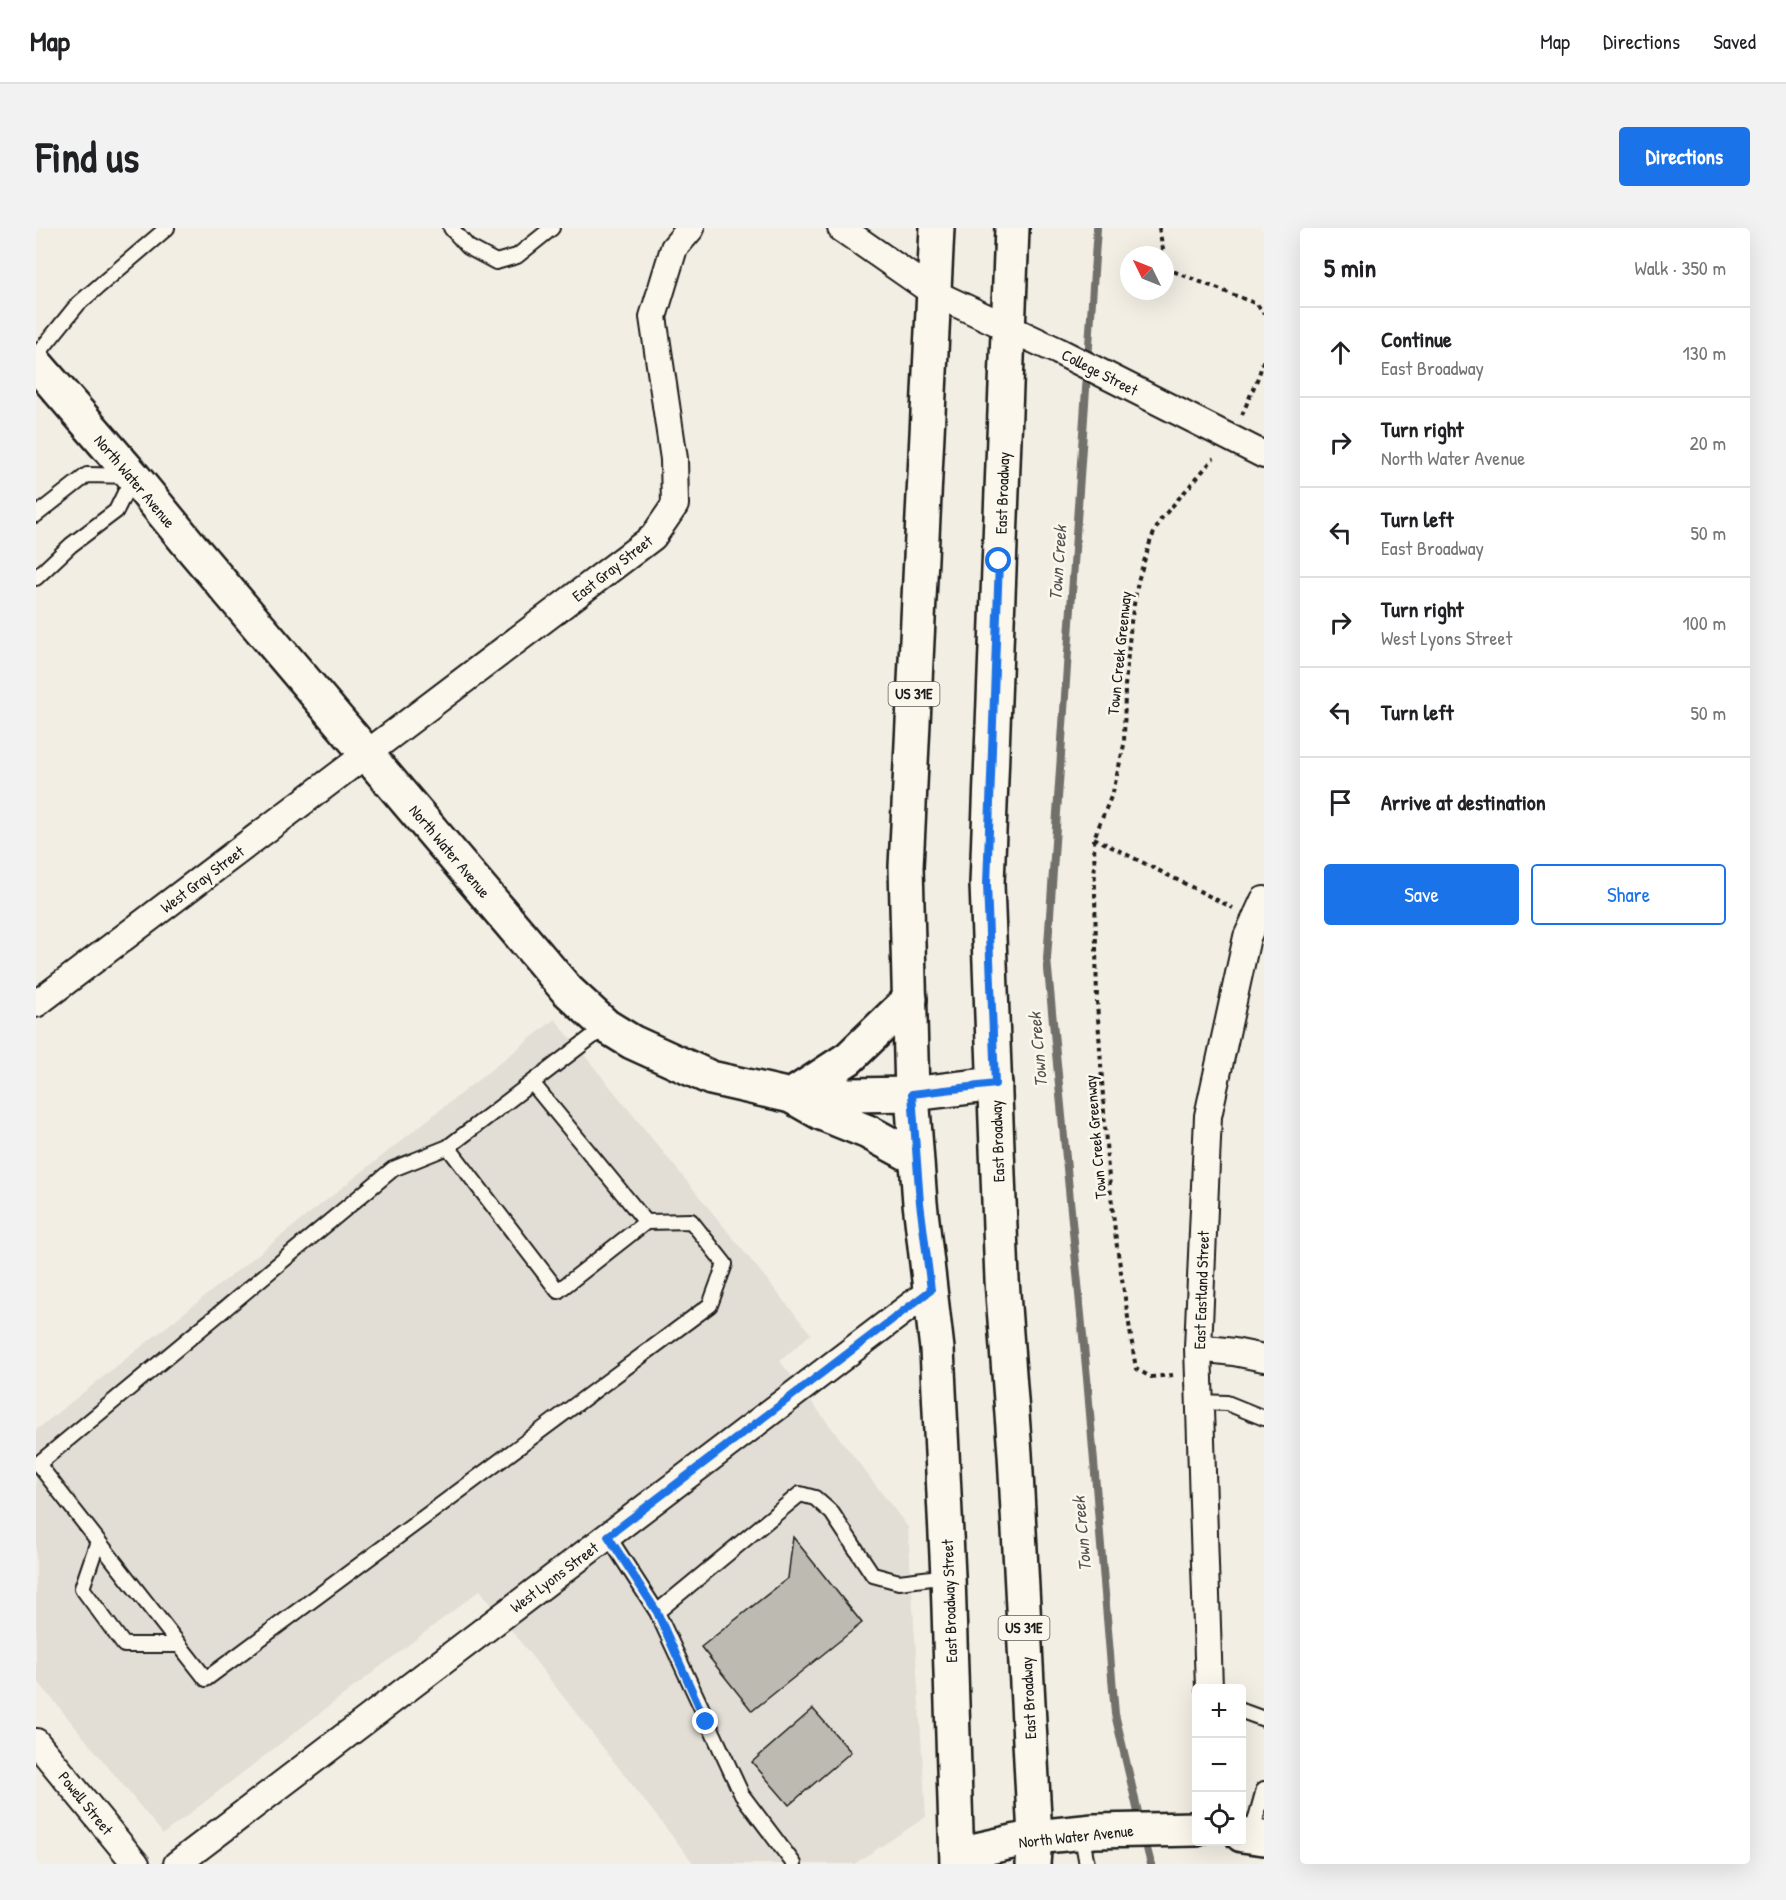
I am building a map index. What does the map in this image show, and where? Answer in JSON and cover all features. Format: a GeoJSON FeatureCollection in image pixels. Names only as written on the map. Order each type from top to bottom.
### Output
{"type":"FeatureCollection","features":[{"type":"Feature","properties":{"kind":"main road","name":"US 31E"},"geometry":{"type":"LineString","coordinates":[[931,1290],[916,1158],[912,1094],[906,867],[937,228]]}},
{"type":"Feature","properties":{"kind":"main road","name":"East Broadway"},"geometry":{"type":"LineString","coordinates":[[1012,228],[987,884],[1002,1280],[1015,1454],[1034,1850]]}},
{"type":"Feature","properties":{"kind":"main road","name":"North Water Avenue"},"geometry":{"type":"LineString","coordinates":[[36,364],[567,990],[606,1026],[633,1042],[711,1078],[791,1096],[912,1094],[995,1084]]}},
{"type":"Feature","properties":{"kind":"main road"},"geometry":{"type":"LineString","coordinates":[[910,999],[849,1058],[791,1096],[821,1113],[868,1132],[916,1158]]}},
{"type":"Feature","properties":{"kind":"main road","name":"East Broadway Street"},"geometry":{"type":"LineString","coordinates":[[931,1290],[937,1349],[948,1576],[957,1859]]}},
{"type":"Feature","properties":{"kind":"main road","name":"North Water Avenue"},"geometry":{"type":"LineString","coordinates":[[957,1859],[1034,1850],[1088,1831],[1189,1829]]}},
{"type":"Feature","properties":{"kind":"street","name":"College Street"},"geometry":{"type":"LineString","coordinates":[[841,228],[934,293],[1058,351],[1264,455]]}},
{"type":"Feature","properties":{"kind":"street","name":"East Gray Street"},"geometry":{"type":"LineString","coordinates":[[368,754],[654,537],[675,505],[674,459],[653,317],[674,248],[687,229]]}},
{"type":"Feature","properties":{"kind":"street","name":"West Gray Street"},"geometry":{"type":"LineString","coordinates":[[36,1004],[368,754]]}},
{"type":"Feature","properties":{"kind":"street","name":"East Eastland Street"},"geometry":{"type":"LineString","coordinates":[[1209,1684],[1198,1360],[1208,1116],[1256,941],[1264,900]]}},
{"type":"Feature","properties":{"kind":"street","name":"West Lyons Street"},"geometry":{"type":"LineString","coordinates":[[177,1864],[931,1290]]}},
{"type":"Feature","properties":{"kind":"street"},"geometry":{"type":"LineString","coordinates":[[1198,1360],[1234,1352],[1264,1358]]}},
{"type":"Feature","properties":{"kind":"street","name":"Powell Street"},"geometry":{"type":"LineString","coordinates":[[36,1742],[136,1864]]}},
{"type":"Feature","properties":{"kind":"lane"},"geometry":{"type":"LineString","coordinates":[[36,356],[78,304],[167,228]]}},
{"type":"Feature","properties":{"kind":"lane"},"geometry":{"type":"LineString","coordinates":[[452,228],[468,247],[496,262],[517,256],[552,228]]}},
{"type":"Feature","properties":{"kind":"lane"},"geometry":{"type":"LineString","coordinates":[[36,515],[87,475],[133,476],[116,511],[71,545],[36,578]]}},
{"type":"Feature","properties":{"kind":"lane"},"geometry":{"type":"LineString","coordinates":[[448,1147],[558,1291],[646,1222],[691,1221],[725,1264],[710,1305],[206,1679],[38,1464],[393,1169],[448,1147],[606,1026]]}},
{"type":"Feature","properties":{"kind":"lane"},"geometry":{"type":"LineString","coordinates":[[533,1084],[646,1222]]}},
{"type":"Feature","properties":{"kind":"lane"},"geometry":{"type":"LineString","coordinates":[[1199,1402],[1227,1403],[1264,1418]]}},
{"type":"Feature","properties":{"kind":"lane"},"geometry":{"type":"LineString","coordinates":[[657,1612],[800,1494],[815,1498],[832,1513],[873,1575],[899,1582],[948,1576]]}},
{"type":"Feature","properties":{"kind":"lane"},"geometry":{"type":"LineString","coordinates":[[608,1536],[657,1612],[742,1795],[794,1864]]}},
{"type":"Feature","properties":{"kind":"lane"},"geometry":{"type":"LineString","coordinates":[[98,1541],[82,1588],[124,1645],[179,1645]]}},
{"type":"Feature","properties":{"kind":"lane"},"geometry":{"type":"LineString","coordinates":[[1246,1712],[1264,1719]]}},
{"type":"Feature","properties":{"kind":"lane"},"geometry":{"type":"LineString","coordinates":[[1252,1836],[1264,1789]]}},
{"type":"Feature","properties":{"kind":"lane"},"geometry":{"type":"LineString","coordinates":[[1087,1864],[1088,1831]]}},
{"type":"Feature","properties":{"kind":"path"},"geometry":{"type":"LineString","coordinates":[[1159,228],[1163,246]]}},
{"type":"Feature","properties":{"kind":"path"},"geometry":{"type":"LineString","coordinates":[[1174,272],[1257,304],[1264,314]]}},
{"type":"Feature","properties":{"kind":"path","name":"Town Creek Greenway"},"geometry":{"type":"LineString","coordinates":[[1198,1360],[1151,1377],[1136,1369],[1116,1240],[1107,1159],[1097,1002],[1094,838],[1113,792],[1124,745],[1125,686],[1131,622],[1138,580],[1151,539],[1161,519],[1231,438],[1259,375],[1264,358]]}},
{"type":"Feature","properties":{"kind":"path"},"geometry":{"type":"LineString","coordinates":[[1094,838],[1222,902]]}},
{"type":"Feature","properties":{"kind":"shaded area"},"geometry":{"type":"Polygon","coordinates":[[[555,1019],[811,1334],[780,1361],[908,1527],[926,1817],[854,1864],[694,1864],[480,1590],[163,1834],[36,1679],[36,1430],[555,1019]]]}},
{"type":"Feature","properties":{"kind":"building"},"geometry":{"type":"Polygon","coordinates":[[[793,1537],[862,1623],[752,1711],[701,1647],[788,1578],[793,1537]]]}},
{"type":"Feature","properties":{"kind":"building"},"geometry":{"type":"Polygon","coordinates":[[[813,1709],[851,1752],[789,1805],[752,1762],[813,1709]]]}},
{"type":"Feature","properties":{"kind":"waterway","name":"Town Creek"},"geometry":{"type":"LineString","coordinates":[[1097,228],[1047,959],[1087,1378],[1115,1714],[1141,1825]]}},
{"type":"Feature","properties":{"kind":"waterway","name":"Town Creek"},"geometry":{"type":"LineString","coordinates":[[1144,1837],[1151,1864]]}},
{"type":"Feature","properties":{"kind":"route"},"geometry":{"type":"LineString","coordinates":[[706,1722],[657,1612],[608,1536],[931,1290],[920,1203],[912,1094],[995,1084],[987,884],[999,561]]}}]}
